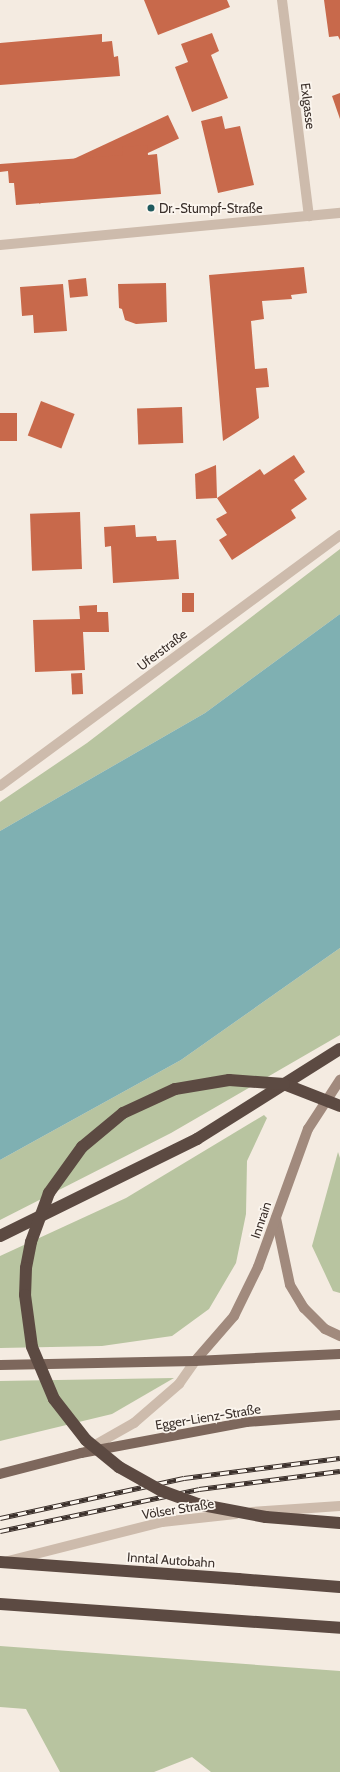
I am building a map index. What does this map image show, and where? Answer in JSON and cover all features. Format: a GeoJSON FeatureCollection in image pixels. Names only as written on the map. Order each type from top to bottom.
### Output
{"type":"FeatureCollection","features":[{"type":"Feature","properties":{"kind":"highway"},"geometry":{"type":"LineString","coordinates":[[0,1236],[197,1139],[340,1049]]}},
{"type":"Feature","properties":{"kind":"highway"},"geometry":{"type":"LineString","coordinates":[[340,1106],[284,1084],[229,1080],[175,1088],[123,1113],[82,1147],[49,1193],[31,1242],[26,1268],[25,1295],[32,1346],[54,1399],[86,1440],[119,1467],[162,1491],[197,1504],[266,1517],[340,1523]]}},
{"type":"Feature","properties":{"kind":"highway","name":"Inntal Autobahn"},"geometry":{"type":"LineString","coordinates":[[0,1563],[340,1587]]}},
{"type":"Feature","properties":{"kind":"highway"},"geometry":{"type":"LineString","coordinates":[[0,1604],[340,1628]]}},
{"type":"Feature","properties":{"kind":"main road","name":"Innrain"},"geometry":{"type":"LineString","coordinates":[[195,1361],[234,1316],[258,1267],[308,1129],[340,1080]]}},
{"type":"Feature","properties":{"kind":"main road"},"geometry":{"type":"LineString","coordinates":[[276,1216],[290,1285],[304,1308],[325,1329],[340,1336]]}},
{"type":"Feature","properties":{"kind":"main road"},"geometry":{"type":"LineString","coordinates":[[0,1365],[195,1361],[340,1354]]}},
{"type":"Feature","properties":{"kind":"main road","name":"Egger-Lienz-Straße"},"geometry":{"type":"LineString","coordinates":[[0,1474],[81,1453],[246,1422],[340,1415]]}},
{"type":"Feature","properties":{"kind":"street","name":"Exlgasse"},"geometry":{"type":"LineString","coordinates":[[282,0],[309,216]]}},
{"type":"Feature","properties":{"kind":"street"},"geometry":{"type":"LineString","coordinates":[[0,245],[340,213]]}},
{"type":"Feature","properties":{"kind":"street","name":"Uferstraße"},"geometry":{"type":"LineString","coordinates":[[0,786],[340,535]]}},
{"type":"Feature","properties":{"kind":"street"},"geometry":{"type":"LineString","coordinates":[[81,1453],[134,1423],[179,1384],[195,1361]]}},
{"type":"Feature","properties":{"kind":"street","name":"Völser Straße"},"geometry":{"type":"LineString","coordinates":[[0,1563],[162,1522],[340,1506]]}},
{"type":"Feature","properties":{"kind":"green space"},"geometry":{"type":"Polygon","coordinates":[[[340,549],[340,614],[205,713],[0,831],[0,802],[87,743],[340,549]]]}},
{"type":"Feature","properties":{"kind":"green space"},"geometry":{"type":"Polygon","coordinates":[[[340,948],[340,1035],[171,1133],[0,1220],[0,1160],[181,1060],[340,948]]]}},
{"type":"Feature","properties":{"kind":"green space"},"geometry":{"type":"Polygon","coordinates":[[[264,1115],[267,1118],[247,1161],[246,1214],[236,1263],[209,1309],[172,1336],[102,1346],[0,1348],[0,1256],[126,1198],[264,1115]]]}},
{"type":"Feature","properties":{"kind":"green space"},"geometry":{"type":"Polygon","coordinates":[[[338,1152],[340,1158],[340,1293],[333,1291],[312,1246],[338,1152]]]}},
{"type":"Feature","properties":{"kind":"green space"},"geometry":{"type":"Polygon","coordinates":[[[174,1378],[112,1414],[0,1441],[0,1381],[174,1378]]]}},
{"type":"Feature","properties":{"kind":"green space"},"geometry":{"type":"Polygon","coordinates":[[[0,1646],[340,1671],[340,1772],[211,1772],[192,1757],[154,1772],[60,1772],[26,1709],[0,1707],[0,1646]]]}},
{"type":"Feature","properties":{"kind":"water"},"geometry":{"type":"Polygon","coordinates":[[[340,614],[340,948],[181,1060],[0,1160],[0,831],[205,713],[340,614]]]}},
{"type":"Feature","properties":{"kind":"building"},"geometry":{"type":"Polygon","coordinates":[[[144,0],[227,0],[230,7],[158,35],[144,0]]]}},
{"type":"Feature","properties":{"kind":"building"},"geometry":{"type":"Polygon","coordinates":[[[324,0],[340,0],[340,40],[338,36],[329,37],[324,0]]]}},
{"type":"Feature","properties":{"kind":"building"},"geometry":{"type":"Polygon","coordinates":[[[212,33],[219,51],[211,55],[228,98],[192,112],[175,67],[188,62],[181,44],[212,33]]]}},
{"type":"Feature","properties":{"kind":"building"},"geometry":{"type":"Polygon","coordinates":[[[102,34],[102,42],[112,41],[114,57],[118,56],[120,76],[0,85],[0,43],[102,34]]]}},
{"type":"Feature","properties":{"kind":"building"},"geometry":{"type":"Polygon","coordinates":[[[340,93],[340,119],[332,96],[340,93]]]}},
{"type":"Feature","properties":{"kind":"building"},"geometry":{"type":"Polygon","coordinates":[[[168,115],[179,139],[39,204],[28,180],[168,115]]]}},
{"type":"Feature","properties":{"kind":"building"},"geometry":{"type":"Polygon","coordinates":[[[222,116],[225,129],[240,126],[254,185],[218,193],[201,121],[222,116]]]}},
{"type":"Feature","properties":{"kind":"building"},"geometry":{"type":"Polygon","coordinates":[[[147,145],[148,155],[157,154],[161,194],[16,205],[14,183],[9,183],[8,171],[0,172],[0,164],[123,155],[122,147],[147,145]]]}},
{"type":"Feature","properties":{"kind":"building"},"geometry":{"type":"Polygon","coordinates":[[[304,267],[307,293],[291,295],[292,299],[262,301],[264,319],[251,321],[255,369],[267,368],[269,387],[256,388],[259,418],[223,441],[209,275],[304,267]]]}},
{"type":"Feature","properties":{"kind":"building"},"geometry":{"type":"Polygon","coordinates":[[[86,278],[88,296],[70,298],[68,280],[86,278]]]}},
{"type":"Feature","properties":{"kind":"building"},"geometry":{"type":"Polygon","coordinates":[[[166,283],[167,322],[136,324],[125,320],[122,309],[119,308],[118,284],[166,283]]]}},
{"type":"Feature","properties":{"kind":"building"},"geometry":{"type":"Polygon","coordinates":[[[63,284],[67,331],[34,333],[33,315],[22,316],[20,287],[63,284]]]}},
{"type":"Feature","properties":{"kind":"building"},"geometry":{"type":"Polygon","coordinates":[[[41,401],[75,414],[61,448],[28,436],[41,401]]]}},
{"type":"Feature","properties":{"kind":"building"},"geometry":{"type":"Polygon","coordinates":[[[182,407],[183,443],[138,445],[137,409],[182,407]]]}},
{"type":"Feature","properties":{"kind":"building"},"geometry":{"type":"Polygon","coordinates":[[[0,413],[17,413],[17,441],[0,441],[0,413]]]}},
{"type":"Feature","properties":{"kind":"building"},"geometry":{"type":"Polygon","coordinates":[[[294,455],[305,472],[294,480],[307,499],[291,510],[296,518],[232,560],[219,540],[227,535],[216,519],[227,513],[217,498],[260,469],[264,475],[294,455]]]}},
{"type":"Feature","properties":{"kind":"building"},"geometry":{"type":"Polygon","coordinates":[[[216,465],[217,498],[196,499],[195,474],[216,465]]]}},
{"type":"Feature","properties":{"kind":"building"},"geometry":{"type":"Polygon","coordinates":[[[80,512],[82,569],[32,571],[30,514],[80,512]]]}},
{"type":"Feature","properties":{"kind":"building"},"geometry":{"type":"Polygon","coordinates":[[[135,525],[136,537],[156,536],[157,541],[176,540],[179,579],[113,583],[111,546],[105,547],[104,527],[135,525]]]}},
{"type":"Feature","properties":{"kind":"building"},"geometry":{"type":"Polygon","coordinates":[[[182,593],[194,593],[194,612],[182,612],[182,593]]]}},
{"type":"Feature","properties":{"kind":"building"},"geometry":{"type":"Polygon","coordinates":[[[97,605],[97,612],[108,612],[109,632],[83,632],[85,670],[35,672],[33,620],[80,619],[79,606],[97,605]]]}},
{"type":"Feature","properties":{"kind":"building"},"geometry":{"type":"Polygon","coordinates":[[[82,673],[83,694],[72,695],[71,674],[82,673]]]}},
{"type":"Feature","properties":{"kind":"railway"},"geometry":{"type":"LineString","coordinates":[[0,1518],[184,1478],[340,1458]]}},
{"type":"Feature","properties":{"kind":"railway"},"geometry":{"type":"LineString","coordinates":[[0,1531],[199,1489],[340,1471]]}},
{"type":"Feature","properties":{"kind":"place","name":"Dr.-Stumpf-Straße"},"geometry":{"type":"Point","coordinates":[151,208]}}]}
